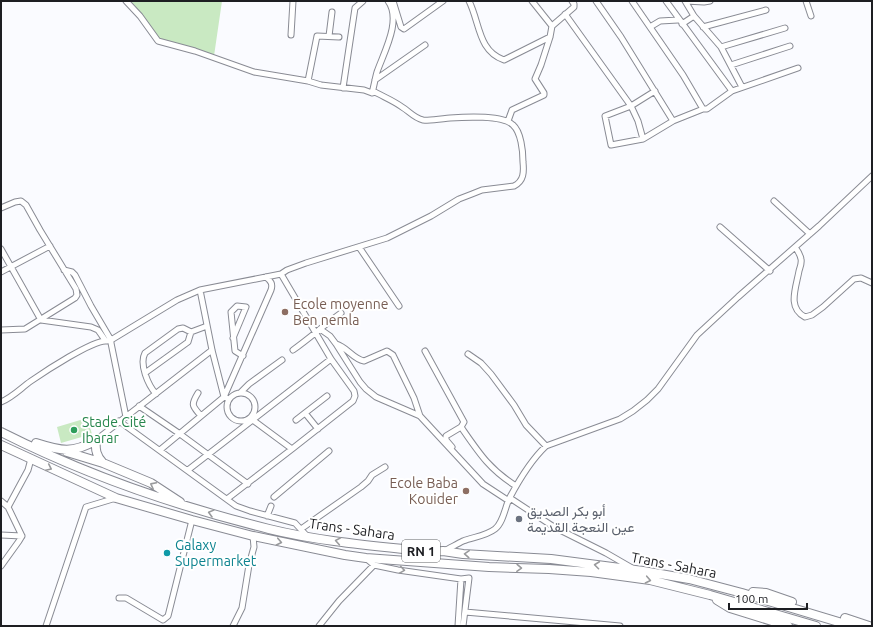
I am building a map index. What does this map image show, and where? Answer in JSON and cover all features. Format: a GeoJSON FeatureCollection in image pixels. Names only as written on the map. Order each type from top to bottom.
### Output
{"type":"FeatureCollection","features":[{"type":"Feature","properties":{"kind":"highway"},"geometry":{"type":"LineString","coordinates":[[2,432],[103,464],[151,483],[186,506]]}},
{"type":"Feature","properties":{"kind":"highway","name":"Trans - Sahara"},"geometry":{"type":"LineString","coordinates":[[2,432],[98,476],[162,499],[270,529],[376,546],[431,552],[443,551],[463,554],[551,559],[689,579],[742,593],[852,626]]}},
{"type":"Feature","properties":{"kind":"highway"},"geometry":{"type":"LineString","coordinates":[[64,451],[81,448],[96,440],[96,454],[103,464]]}},
{"type":"Feature","properties":{"kind":"highway","name":"Trans - Sahara"},"geometry":{"type":"LineString","coordinates":[[1,445],[116,498],[253,536],[366,558],[489,567],[591,572],[650,580],[710,595],[816,626]]}},
{"type":"Feature","properties":{"kind":"highway"},"geometry":{"type":"LineString","coordinates":[[742,593],[766,593],[869,626]]}},
{"type":"Feature","properties":{"kind":"highway"},"geometry":{"type":"LineString","coordinates":[[710,595],[730,608],[788,626]]}},
{"type":"Feature","properties":{"kind":"street"},"geometry":{"type":"LineString","coordinates":[[1,402],[68,358],[95,343],[104,340],[111,342],[177,300],[200,290],[281,274],[300,265],[394,235],[432,216],[459,199],[482,190],[514,186],[518,184],[524,173],[523,157],[516,130],[514,125],[508,121],[488,118],[462,117],[423,120],[416,118],[402,107],[375,92],[372,93],[364,90],[321,85],[308,81],[254,72],[195,51],[158,41],[140,16],[126,1]]}},
{"type":"Feature","properties":{"kind":"street"},"geometry":{"type":"LineString","coordinates":[[291,35],[293,1]]}},
{"type":"Feature","properties":{"kind":"street"},"geometry":{"type":"LineString","coordinates":[[344,88],[355,8],[363,1]]}},
{"type":"Feature","properties":{"kind":"street"},"geometry":{"type":"LineString","coordinates":[[372,93],[393,25],[392,9],[388,1]]}},
{"type":"Feature","properties":{"kind":"street"},"geometry":{"type":"LineString","coordinates":[[393,1],[401,27],[404,29],[443,1]]}},
{"type":"Feature","properties":{"kind":"street"},"geometry":{"type":"LineString","coordinates":[[469,1],[474,11],[487,50],[496,58],[504,60],[550,37]]}},
{"type":"Feature","properties":{"kind":"street"},"geometry":{"type":"LineString","coordinates":[[532,1],[552,26]]}},
{"type":"Feature","properties":{"kind":"street"},"geometry":{"type":"LineString","coordinates":[[508,121],[512,110],[544,95],[535,79],[550,37],[552,26],[574,7],[573,1]]}},
{"type":"Feature","properties":{"kind":"street"},"geometry":{"type":"LineString","coordinates":[[596,1],[621,37],[673,121]]}},
{"type":"Feature","properties":{"kind":"street"},"geometry":{"type":"LineString","coordinates":[[632,1],[684,75],[703,109]]}},
{"type":"Feature","properties":{"kind":"street"},"geometry":{"type":"LineString","coordinates":[[666,1],[732,91]]}},
{"type":"Feature","properties":{"kind":"street"},"geometry":{"type":"LineString","coordinates":[[686,1],[710,1]]}},
{"type":"Feature","properties":{"kind":"street"},"geometry":{"type":"LineString","coordinates":[[686,1],[694,16],[721,47],[742,87]]}},
{"type":"Feature","properties":{"kind":"street"},"geometry":{"type":"LineString","coordinates":[[806,1],[811,16]]}},
{"type":"Feature","properties":{"kind":"street"},"geometry":{"type":"LineString","coordinates":[[703,27],[766,10]]}},
{"type":"Feature","properties":{"kind":"street"},"geometry":{"type":"LineString","coordinates":[[329,36],[332,12]]}},
{"type":"Feature","properties":{"kind":"street"},"geometry":{"type":"LineString","coordinates":[[565,14],[631,106],[638,121],[643,139]]}},
{"type":"Feature","properties":{"kind":"street"},"geometry":{"type":"LineString","coordinates":[[650,27],[660,21],[680,22],[694,16]]}},
{"type":"Feature","properties":{"kind":"street"},"geometry":{"type":"LineString","coordinates":[[721,47],[785,28]]}},
{"type":"Feature","properties":{"kind":"street"},"geometry":{"type":"LineString","coordinates":[[308,81],[316,37],[318,35],[339,37]]}},
{"type":"Feature","properties":{"kind":"street"},"geometry":{"type":"LineString","coordinates":[[375,80],[425,45]]}},
{"type":"Feature","properties":{"kind":"street"},"geometry":{"type":"LineString","coordinates":[[731,65],[790,46]]}},
{"type":"Feature","properties":{"kind":"street"},"geometry":{"type":"LineString","coordinates":[[655,91],[631,106],[605,116],[610,143],[612,145],[643,139],[673,121],[703,109],[707,109],[732,91],[798,68]]}},
{"type":"Feature","properties":{"kind":"street"},"geometry":{"type":"LineString","coordinates":[[443,551],[463,541],[495,529],[500,523],[509,499],[516,486],[536,454],[546,446],[572,435],[620,419],[647,400],[658,389],[697,335],[738,297],[770,271],[872,176]]}},
{"type":"Feature","properties":{"kind":"street"},"geometry":{"type":"LineString","coordinates":[[1,208],[20,201],[26,205],[76,288],[77,295],[75,298],[26,329],[1,330]]}},
{"type":"Feature","properties":{"kind":"street"},"geometry":{"type":"LineString","coordinates":[[774,201],[810,234]]}},
{"type":"Feature","properties":{"kind":"street"},"geometry":{"type":"LineString","coordinates":[[720,227],[770,271]]}},
{"type":"Feature","properties":{"kind":"street"},"geometry":{"type":"LineString","coordinates":[[1,272],[50,246]]}},
{"type":"Feature","properties":{"kind":"street"},"geometry":{"type":"LineString","coordinates":[[359,247],[399,306]]}},
{"type":"Feature","properties":{"kind":"street"},"geometry":{"type":"LineString","coordinates":[[795,247],[800,253],[802,260],[794,300],[795,308],[798,314],[805,317],[812,315],[854,279],[861,278],[872,283]]}},
{"type":"Feature","properties":{"kind":"street"},"geometry":{"type":"LineString","coordinates":[[1,249],[42,320]]}},
{"type":"Feature","properties":{"kind":"street"},"geometry":{"type":"LineString","coordinates":[[64,270],[72,272],[76,275],[111,342],[126,417]]}},
{"type":"Feature","properties":{"kind":"street"},"geometry":{"type":"LineString","coordinates":[[227,499],[353,401],[355,396],[354,391],[316,334],[281,274]]}},
{"type":"Feature","properties":{"kind":"street"},"geometry":{"type":"LineString","coordinates":[[227,398],[271,290],[272,285],[270,280],[266,277]]}},
{"type":"Feature","properties":{"kind":"street"},"geometry":{"type":"LineString","coordinates":[[200,290],[212,350],[227,398],[227,408],[230,416],[238,421],[251,419],[292,449]]}},
{"type":"Feature","properties":{"kind":"street"},"geometry":{"type":"LineString","coordinates":[[233,338],[246,307],[237,306],[231,312],[233,338],[234,351],[243,356]]}},
{"type":"Feature","properties":{"kind":"street"},"geometry":{"type":"LineString","coordinates":[[293,350],[316,334],[323,325],[341,313]]}},
{"type":"Feature","properties":{"kind":"street"},"geometry":{"type":"LineString","coordinates":[[42,320],[91,327],[98,330],[104,340]]}},
{"type":"Feature","properties":{"kind":"street"},"geometry":{"type":"LineString","coordinates":[[156,394],[150,388],[146,378],[143,358],[145,353],[178,329],[183,328],[191,332],[207,326]]}},
{"type":"Feature","properties":{"kind":"street"},"geometry":{"type":"LineString","coordinates":[[320,329],[330,336],[366,389],[376,397],[420,416]]}},
{"type":"Feature","properties":{"kind":"street"},"geometry":{"type":"LineString","coordinates":[[145,373],[188,342],[191,332]]}},
{"type":"Feature","properties":{"kind":"street"},"geometry":{"type":"LineString","coordinates":[[336,344],[343,346],[364,362],[386,351],[390,352],[393,355],[414,398],[420,416],[483,484],[554,527],[606,553],[634,570]]}},
{"type":"Feature","properties":{"kind":"street"},"geometry":{"type":"LineString","coordinates":[[96,440],[212,350]]}},
{"type":"Feature","properties":{"kind":"street"},"geometry":{"type":"LineString","coordinates":[[425,352],[464,422],[461,427],[447,435],[446,438],[468,469]]}},
{"type":"Feature","properties":{"kind":"street"},"geometry":{"type":"LineString","coordinates":[[468,354],[481,363],[491,374],[514,405],[526,425],[546,446]]}},
{"type":"Feature","properties":{"kind":"street"},"geometry":{"type":"LineString","coordinates":[[188,470],[251,419],[332,359]]}},
{"type":"Feature","properties":{"kind":"street"},"geometry":{"type":"LineString","coordinates":[[160,450],[201,416],[227,398],[241,392],[249,384],[282,360]]}},
{"type":"Feature","properties":{"kind":"street"},"geometry":{"type":"LineString","coordinates":[[241,392],[250,395],[255,404],[254,413],[251,419]]}},
{"type":"Feature","properties":{"kind":"street"},"geometry":{"type":"LineString","coordinates":[[198,393],[192,402],[193,406],[201,416]]}},
{"type":"Feature","properties":{"kind":"street"},"geometry":{"type":"LineString","coordinates":[[296,420],[326,396]]}},
{"type":"Feature","properties":{"kind":"street"},"geometry":{"type":"LineString","coordinates":[[140,406],[248,484]]}},
{"type":"Feature","properties":{"kind":"street"},"geometry":{"type":"LineString","coordinates":[[305,413],[318,429]]}},
{"type":"Feature","properties":{"kind":"street"},"geometry":{"type":"LineString","coordinates":[[119,421],[236,506],[295,523],[307,536]]}},
{"type":"Feature","properties":{"kind":"street"},"geometry":{"type":"LineString","coordinates":[[461,427],[480,454],[490,465],[501,476],[516,486]]}},
{"type":"Feature","properties":{"kind":"street"},"geometry":{"type":"LineString","coordinates":[[274,497],[329,451]]}},
{"type":"Feature","properties":{"kind":"street"},"geometry":{"type":"LineString","coordinates":[[8,506],[28,470],[31,459]]}},
{"type":"Feature","properties":{"kind":"street"},"geometry":{"type":"LineString","coordinates":[[301,529],[361,487],[384,467]]}},
{"type":"Feature","properties":{"kind":"street"},"geometry":{"type":"LineString","coordinates":[[46,626],[86,507],[116,498]]}},
{"type":"Feature","properties":{"kind":"street"},"geometry":{"type":"LineString","coordinates":[[1,501],[8,506],[22,536]]}},
{"type":"Feature","properties":{"kind":"street"},"geometry":{"type":"LineString","coordinates":[[268,516],[271,506]]}},
{"type":"Feature","properties":{"kind":"street"},"geometry":{"type":"LineString","coordinates":[[119,598],[126,598],[163,620],[166,619],[192,520]]}},
{"type":"Feature","properties":{"kind":"street"},"geometry":{"type":"LineString","coordinates":[[1,535],[22,536]]}},
{"type":"Feature","properties":{"kind":"street"},"geometry":{"type":"LineString","coordinates":[[1,566],[22,536]]}},
{"type":"Feature","properties":{"kind":"street"},"geometry":{"type":"LineString","coordinates":[[233,626],[242,608],[254,547],[253,536]]}},
{"type":"Feature","properties":{"kind":"street"},"geometry":{"type":"LineString","coordinates":[[366,558],[374,565],[398,570],[461,579],[470,578],[463,626]]}},
{"type":"Feature","properties":{"kind":"street"},"geometry":{"type":"LineString","coordinates":[[318,626],[339,601],[374,565]]}},
{"type":"Feature","properties":{"kind":"street"},"geometry":{"type":"LineString","coordinates":[[458,626],[461,579]]}},
{"type":"Feature","properties":{"kind":"street"},"geometry":{"type":"LineString","coordinates":[[465,612],[620,626]]}},
{"type":"Feature","properties":{"kind":"green space"},"geometry":{"type":"Polygon","coordinates":[[[129,1],[222,1],[214,56],[159,38],[129,1]]]}},
{"type":"Feature","properties":{"kind":"green space","name":"Stade Cité Ibarar"},"geometry":{"type":"Polygon","coordinates":[[[87,418],[92,434],[61,443],[57,427],[87,418]]]}},
{"type":"Feature","properties":{"kind":"place","name":"Ecole moyenne Ben nemla"},"geometry":{"type":"Point","coordinates":[285,312]}},
{"type":"Feature","properties":{"kind":"place","name":"Stade Cité Ibarar"},"geometry":{"type":"Point","coordinates":[74,430]}},
{"type":"Feature","properties":{"kind":"place","name":"Ecole Baba Kouider"},"geometry":{"type":"Point","coordinates":[466,491]}},
{"type":"Feature","properties":{"kind":"place","name":"أبو بكر الصديق عين النعجة القديمة"},"geometry":{"type":"Point","coordinates":[519,519]}},
{"type":"Feature","properties":{"kind":"place","name":"Galaxy Supermarket"},"geometry":{"type":"Point","coordinates":[167,553]}}]}
